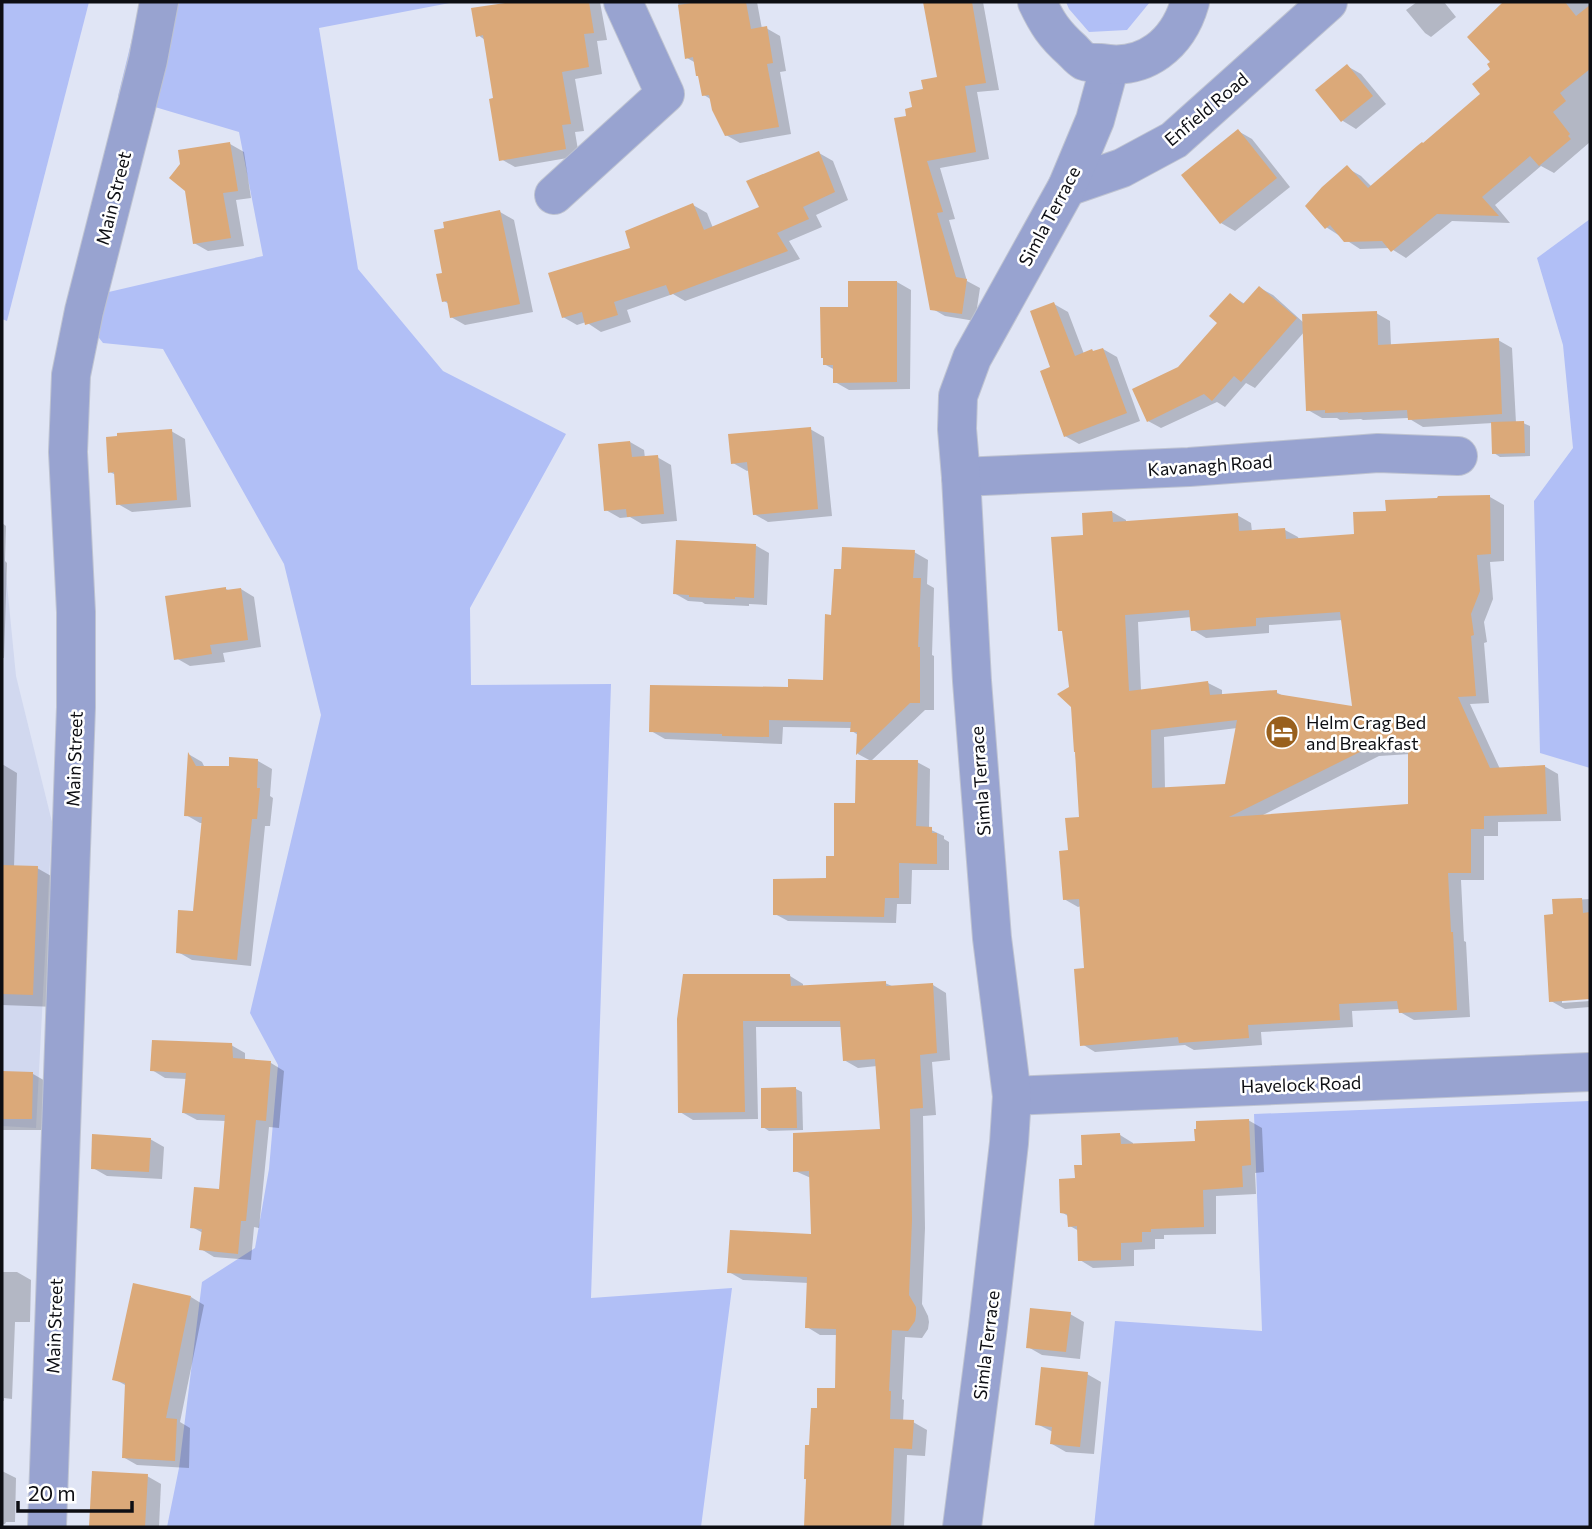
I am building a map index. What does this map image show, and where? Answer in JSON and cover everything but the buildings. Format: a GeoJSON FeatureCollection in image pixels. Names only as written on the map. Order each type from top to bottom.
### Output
{"type":"FeatureCollection","features":[{"type":"Feature","properties":{"kind":"street","name":"Main Street"},"geometry":{"type":"LineString","coordinates":[[47,1527],[76,707],[76,612],[68,452],[71,375],[84,311],[148,60],[159,2]]}},
{"type":"Feature","properties":{"kind":"street"},"geometry":{"type":"LineString","coordinates":[[554,195],[665,94],[623,2]]}},
{"type":"Feature","properties":{"kind":"street"},"geometry":{"type":"LineString","coordinates":[[1037,2],[1048,25],[1084,61],[1110,65],[1130,65],[1148,58],[1165,46],[1180,26],[1190,2]]}},
{"type":"Feature","properties":{"kind":"street","name":"Enfield Road"},"geometry":{"type":"LineString","coordinates":[[1067,187],[1122,168],[1174,140],[1328,2]]}},
{"type":"Feature","properties":{"kind":"street","name":"Simla Terrace"},"geometry":{"type":"LineString","coordinates":[[962,1527],[989,1326],[1012,1096],[992,938],[972,681],[957,429],[958,396],[972,359],[1067,187],[1094,120],[1110,65]]}},
{"type":"Feature","properties":{"kind":"street","name":"Kavanagh Road"},"geometry":{"type":"LineString","coordinates":[[961,477],[1189,467],[1378,453],[1458,456]]}},
{"type":"Feature","properties":{"kind":"street","name":"Havelock Road"},"geometry":{"type":"LineString","coordinates":[[1012,1096],[1590,1072]]}},
{"type":"Feature","properties":{"kind":"shaded area"},"geometry":{"type":"Polygon","coordinates":[[[2,2],[89,2],[7,321],[2,319],[2,2]]]}},
{"type":"Feature","properties":{"kind":"shaded area"},"geometry":{"type":"Polygon","coordinates":[[[141,2],[455,2],[319,28],[358,269],[443,371],[566,434],[470,608],[471,685],[611,684],[591,1298],[732,1288],[701,1527],[167,1527],[179,1468],[202,1282],[255,1248],[269,1169],[278,1065],[250,1013],[321,715],[284,564],[163,349],[103,343],[70,301],[263,256],[239,132],[118,96],[141,2]]]}},
{"type":"Feature","properties":{"kind":"shaded area"},"geometry":{"type":"Polygon","coordinates":[[[1066,2],[1150,2],[1127,30],[1089,32],[1066,2]]]}},
{"type":"Feature","properties":{"kind":"shaded area"},"geometry":{"type":"Polygon","coordinates":[[[1590,219],[1590,768],[1540,753],[1534,501],[1573,448],[1563,345],[1537,258],[1590,219]]]}},
{"type":"Feature","properties":{"kind":"shaded area"},"geometry":{"type":"Polygon","coordinates":[[[2,534],[16,676],[52,822],[36,1128],[2,1126],[2,534]]]}},
{"type":"Feature","properties":{"kind":"shaded area"},"geometry":{"type":"Polygon","coordinates":[[[1590,1101],[1590,1527],[1094,1527],[1115,1321],[1262,1331],[1254,1114],[1590,1101]]]}},
{"type":"Feature","properties":{"kind":"place","name":"Helm Crag Bed and Breakfast"},"geometry":{"type":"Point","coordinates":[1282,732]}}]}
